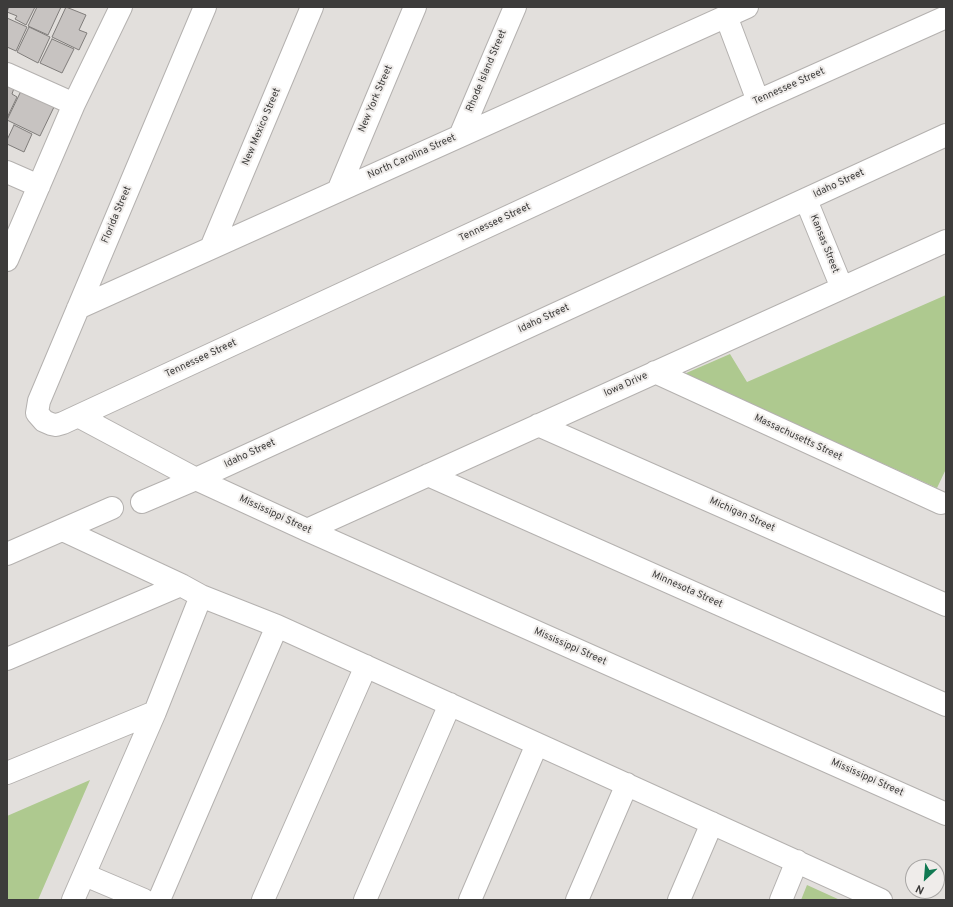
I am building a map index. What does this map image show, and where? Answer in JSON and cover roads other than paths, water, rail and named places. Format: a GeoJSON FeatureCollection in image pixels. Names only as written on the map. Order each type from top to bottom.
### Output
{"type":"FeatureCollection","features":[{"type":"Feature","properties":{"kind":"street","name":"Florida Street"},"geometry":{"type":"LineString","coordinates":[[44,422],[38,413],[39,401],[205,7]]}},
{"type":"Feature","properties":{"kind":"street","name":"New Mexico Street"},"geometry":{"type":"LineString","coordinates":[[211,248],[312,7]]}},
{"type":"Feature","properties":{"kind":"street","name":"New York Street"},"geometry":{"type":"LineString","coordinates":[[338,191],[415,7]]}},
{"type":"Feature","properties":{"kind":"street","name":"Rhode Island Street"},"geometry":{"type":"LineString","coordinates":[[460,136],[515,7]]}},
{"type":"Feature","properties":{"kind":"street","name":"North Carolina Street"},"geometry":{"type":"LineString","coordinates":[[78,308],[747,7]]}},
{"type":"Feature","properties":{"kind":"street"},"geometry":{"type":"LineString","coordinates":[[7,260],[114,9]]}},
{"type":"Feature","properties":{"kind":"street"},"geometry":{"type":"LineString","coordinates":[[726,16],[758,101]]}},
{"type":"Feature","properties":{"kind":"street","name":"Tennessee Street"},"geometry":{"type":"LineString","coordinates":[[44,422],[56,425],[78,416],[758,101],[946,17]]}},
{"type":"Feature","properties":{"kind":"street"},"geometry":{"type":"LineString","coordinates":[[7,74],[74,104]]}},
{"type":"Feature","properties":{"kind":"street","name":"Idaho Street"},"geometry":{"type":"LineString","coordinates":[[142,502],[196,479],[946,135]]}},
{"type":"Feature","properties":{"kind":"street"},"geometry":{"type":"LineString","coordinates":[[7,172],[39,186]]}},
{"type":"Feature","properties":{"kind":"street","name":"Kansas Street"},"geometry":{"type":"LineString","coordinates":[[806,200],[842,288]]}},
{"type":"Feature","properties":{"kind":"street","name":"Iowa Drive"},"geometry":{"type":"LineString","coordinates":[[307,530],[946,241]]}},
{"type":"Feature","properties":{"kind":"street","name":"Massachusetts Street"},"geometry":{"type":"LineString","coordinates":[[655,372],[944,503]]}},
{"type":"Feature","properties":{"kind":"street","name":"Mississippi Street"},"geometry":{"type":"LineString","coordinates":[[78,416],[196,479],[307,530],[946,814]]}},
{"type":"Feature","properties":{"kind":"street","name":"Michigan Street"},"geometry":{"type":"LineString","coordinates":[[538,425],[946,605]]}},
{"type":"Feature","properties":{"kind":"street","name":"Minnesota Street"},"geometry":{"type":"LineString","coordinates":[[428,475],[946,705]]}},
{"type":"Feature","properties":{"kind":"street"},"geometry":{"type":"LineString","coordinates":[[7,554],[112,508]]}},
{"type":"Feature","properties":{"kind":"street"},"geometry":{"type":"LineString","coordinates":[[63,530],[181,585],[201,596],[277,626],[882,900]]}},
{"type":"Feature","properties":{"kind":"street"},"geometry":{"type":"LineString","coordinates":[[7,659],[181,585]]}},
{"type":"Feature","properties":{"kind":"street"},"geometry":{"type":"LineString","coordinates":[[74,900],[155,712],[201,596]]}},
{"type":"Feature","properties":{"kind":"street"},"geometry":{"type":"LineString","coordinates":[[159,900],[277,626]]}},
{"type":"Feature","properties":{"kind":"street"},"geometry":{"type":"LineString","coordinates":[[263,900],[366,666]]}},
{"type":"Feature","properties":{"kind":"street"},"geometry":{"type":"LineString","coordinates":[[365,900],[450,704]]}},
{"type":"Feature","properties":{"kind":"street"},"geometry":{"type":"LineString","coordinates":[[7,773],[155,712]]}},
{"type":"Feature","properties":{"kind":"street"},"geometry":{"type":"LineString","coordinates":[[470,900],[537,744]]}},
{"type":"Feature","properties":{"kind":"street"},"geometry":{"type":"LineString","coordinates":[[577,900],[627,784]]}},
{"type":"Feature","properties":{"kind":"street"},"geometry":{"type":"LineString","coordinates":[[679,900],[712,823]]}},
{"type":"Feature","properties":{"kind":"street"},"geometry":{"type":"LineString","coordinates":[[780,900],[797,861]]}},
{"type":"Feature","properties":{"kind":"street"},"geometry":{"type":"LineString","coordinates":[[85,875],[144,900]]}}]}
